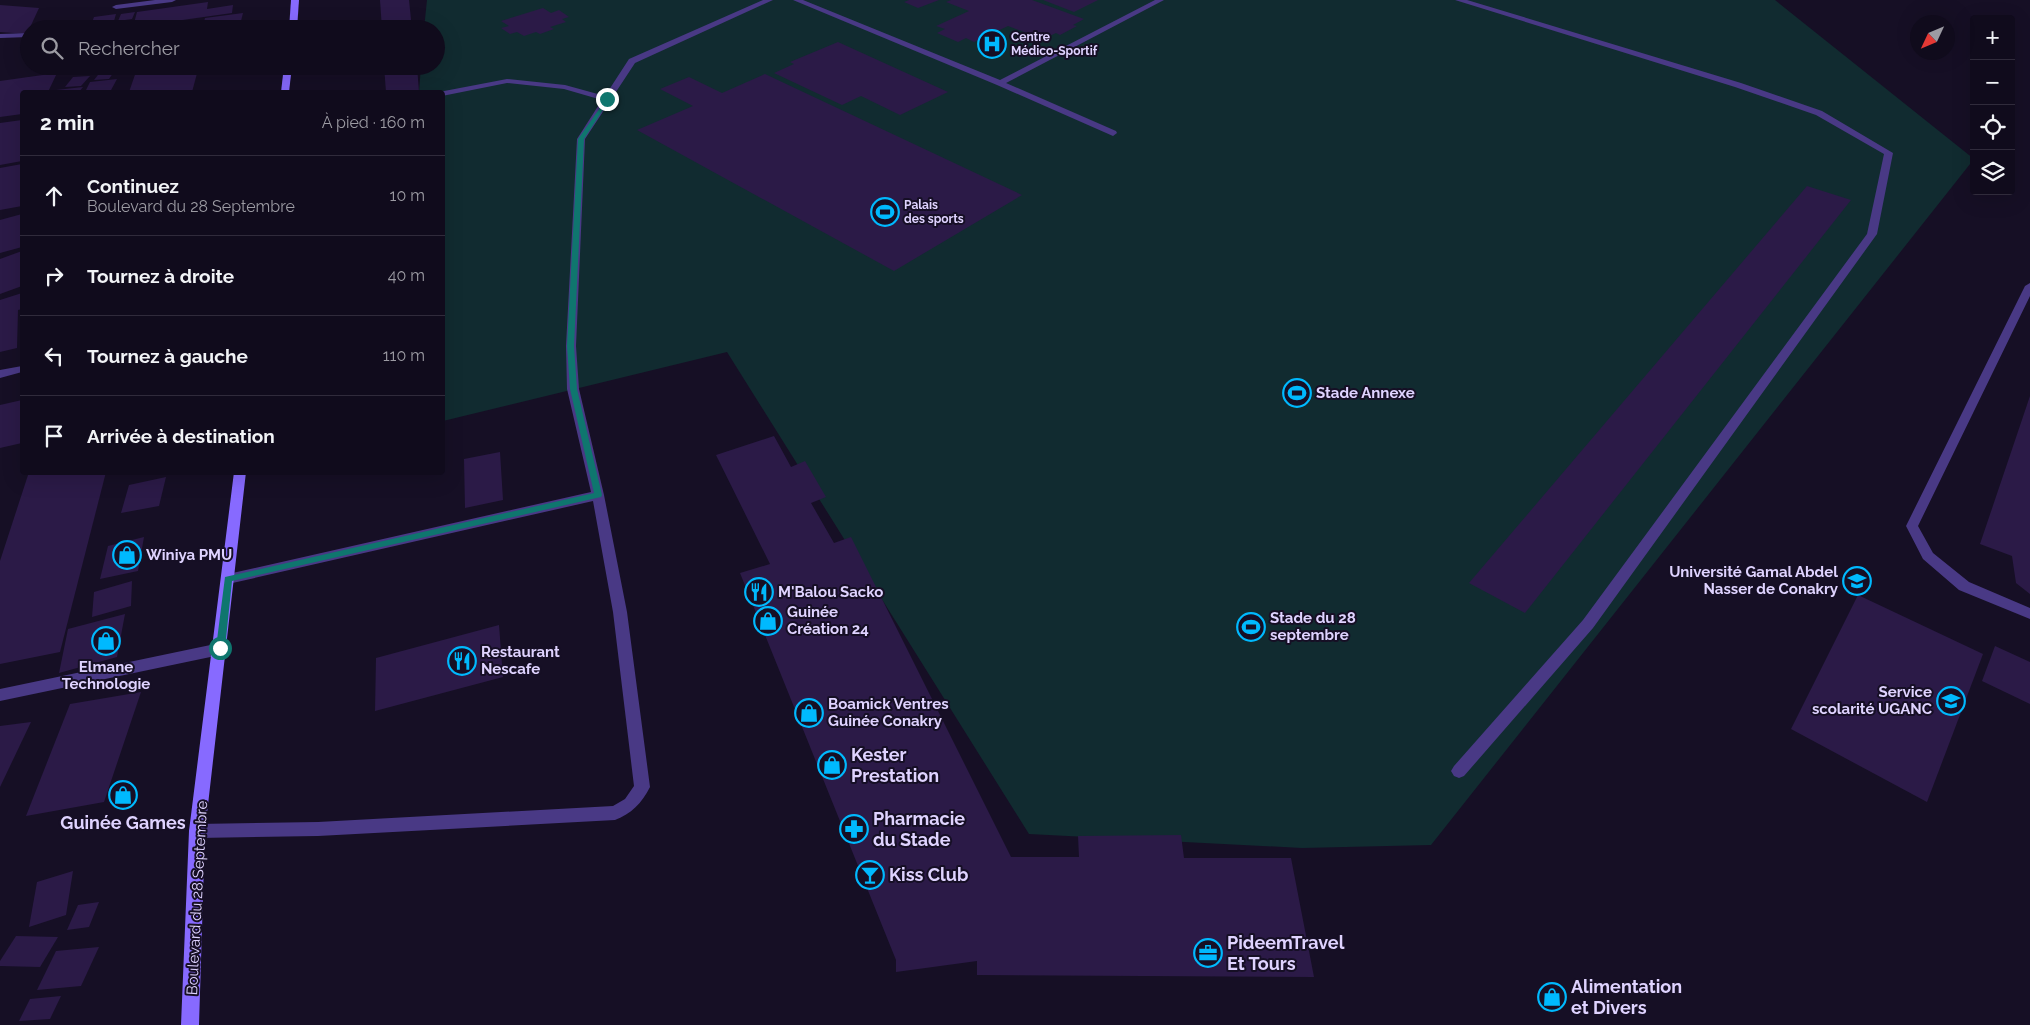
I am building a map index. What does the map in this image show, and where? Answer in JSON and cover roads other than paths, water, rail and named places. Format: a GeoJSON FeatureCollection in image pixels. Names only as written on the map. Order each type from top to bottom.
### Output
{"type":"FeatureCollection","features":[{"type":"Feature","properties":{"kind":"main road"},"geometry":{"type":"LineString","coordinates":[[294,20],[295,0]]}},
{"type":"Feature","properties":{"kind":"main road"},"geometry":{"type":"LineString","coordinates":[[285,90],[287,75]]}},
{"type":"Feature","properties":{"kind":"main road","name":"Boulevard du 28 Septembre"},"geometry":{"type":"LineString","coordinates":[[190,1025],[197,831],[240,475]]}},
{"type":"Feature","properties":{"kind":"street"},"geometry":{"type":"LineString","coordinates":[[116,7],[172,0]]}},
{"type":"Feature","properties":{"kind":"street"},"geometry":{"type":"LineString","coordinates":[[197,831],[318,829],[606,813],[616,812],[630,804],[642,788],[620,612],[598,495],[573,389],[570,346],[581,139],[632,61],[769,0]]}},
{"type":"Feature","properties":{"kind":"street"},"geometry":{"type":"LineString","coordinates":[[797,0],[1000,83],[1113,133]]}},
{"type":"Feature","properties":{"kind":"street"},"geometry":{"type":"LineString","coordinates":[[1000,83],[1160,0]]}},
{"type":"Feature","properties":{"kind":"street"},"geometry":{"type":"LineString","coordinates":[[1459,0],[1738,85],[1819,113],[1889,153],[1872,234],[1588,624],[1459,771]]}},
{"type":"Feature","properties":{"kind":"street"},"geometry":{"type":"LineString","coordinates":[[0,36],[20,35]]}},
{"type":"Feature","properties":{"kind":"street"},"geometry":{"type":"LineString","coordinates":[[445,93],[507,81],[565,87],[607,99]]}},
{"type":"Feature","properties":{"kind":"street"},"geometry":{"type":"LineString","coordinates":[[2030,286],[1912,526],[1928,556],[1964,586],[2030,614]]}},
{"type":"Feature","properties":{"kind":"street"},"geometry":{"type":"LineString","coordinates":[[0,374],[20,369]]}},
{"type":"Feature","properties":{"kind":"street"},"geometry":{"type":"LineString","coordinates":[[228,579],[598,495]]}},
{"type":"Feature","properties":{"kind":"street"},"geometry":{"type":"LineString","coordinates":[[0,695],[220,648]]}},
{"type":"Feature","properties":{"kind":"place","name":"Centre Médico-Sportif"},"geometry":{"type":"Point","coordinates":[992,44]}},
{"type":"Feature","properties":{"kind":"place","name":"Palais des sports"},"geometry":{"type":"Point","coordinates":[885,212]}},
{"type":"Feature","properties":{"kind":"place","name":"Stade Annexe"},"geometry":{"type":"Point","coordinates":[1297,393]}},
{"type":"Feature","properties":{"kind":"place","name":"Winiya PMU"},"geometry":{"type":"Point","coordinates":[127,555]}},
{"type":"Feature","properties":{"kind":"place","name":"Université Gamal Abdel Nasser de Conakry"},"geometry":{"type":"Point","coordinates":[1857,581]}},
{"type":"Feature","properties":{"kind":"place","name":"M'Balou Sacko"},"geometry":{"type":"Point","coordinates":[759,592]}},
{"type":"Feature","properties":{"kind":"place","name":"Guinée Création 24"},"geometry":{"type":"Point","coordinates":[768,621]}},
{"type":"Feature","properties":{"kind":"place","name":"Stade du 28 septembre"},"geometry":{"type":"Point","coordinates":[1251,627]}},
{"type":"Feature","properties":{"kind":"place","name":"Elmane Technologie"},"geometry":{"type":"Point","coordinates":[106,641]}},
{"type":"Feature","properties":{"kind":"place","name":"Restaurant Nescafe"},"geometry":{"type":"Point","coordinates":[462,661]}},
{"type":"Feature","properties":{"kind":"place","name":"Service scolarité UGANC"},"geometry":{"type":"Point","coordinates":[1951,701]}},
{"type":"Feature","properties":{"kind":"place","name":"Boamick Ventres Guinée Conakry"},"geometry":{"type":"Point","coordinates":[809,713]}},
{"type":"Feature","properties":{"kind":"place","name":"Kester Prestation"},"geometry":{"type":"Point","coordinates":[832,765]}},
{"type":"Feature","properties":{"kind":"place","name":"Guinée Games"},"geometry":{"type":"Point","coordinates":[123,795]}},
{"type":"Feature","properties":{"kind":"place","name":"Pharmacie du Stade"},"geometry":{"type":"Point","coordinates":[854,829]}},
{"type":"Feature","properties":{"kind":"place","name":"Kiss Club"},"geometry":{"type":"Point","coordinates":[870,875]}},
{"type":"Feature","properties":{"kind":"place","name":"PideemTravel Et Tours"},"geometry":{"type":"Point","coordinates":[1208,953]}},
{"type":"Feature","properties":{"kind":"place","name":"Alimentation et Divers"},"geometry":{"type":"Point","coordinates":[1552,997]}}]}
